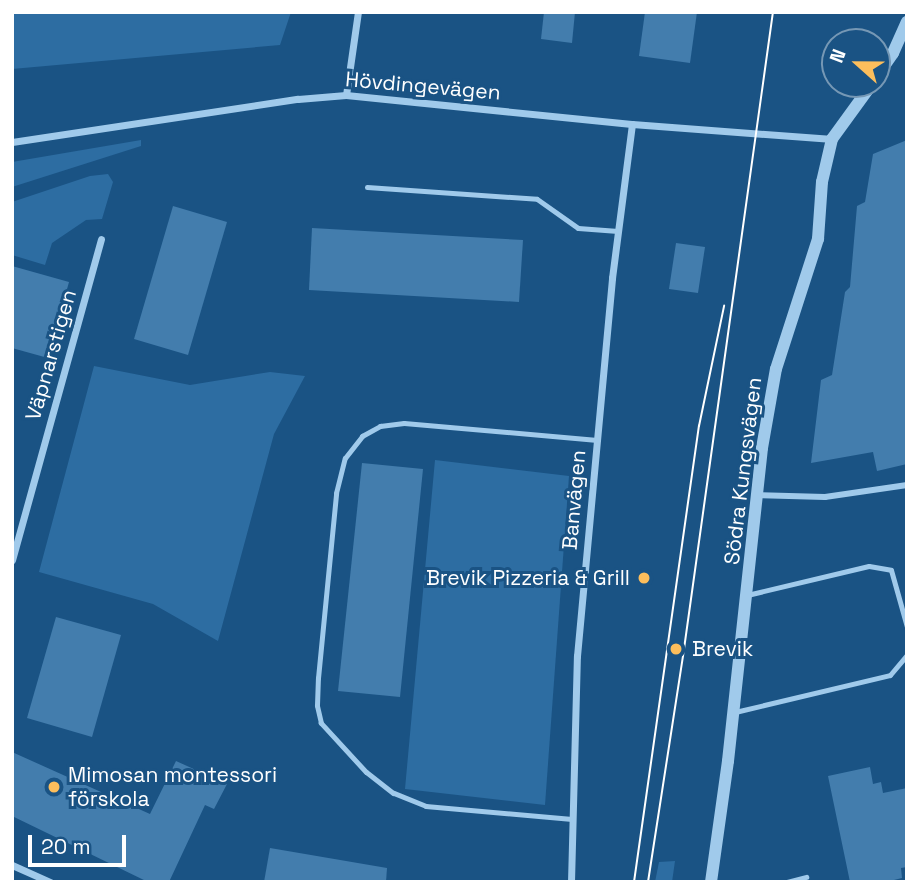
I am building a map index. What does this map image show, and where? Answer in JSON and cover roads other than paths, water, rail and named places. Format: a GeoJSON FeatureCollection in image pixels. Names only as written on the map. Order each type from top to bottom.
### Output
{"type":"FeatureCollection","features":[{"type":"Feature","properties":{"kind":"street"},"geometry":{"type":"LineString","coordinates":[[346,95],[358,12]]}},
{"type":"Feature","properties":{"kind":"street"},"geometry":{"type":"LineString","coordinates":[[891,53],[906,29]]}},
{"type":"Feature","properties":{"kind":"street","name":"Hövdingevägen"},"geometry":{"type":"LineString","coordinates":[[12,142],[298,99],[346,95],[632,124],[832,139]]}},
{"type":"Feature","properties":{"kind":"street","name":"Södra Kungsvägen"},"geometry":{"type":"LineString","coordinates":[[711,882],[757,495],[776,369],[818,239],[822,182],[832,139],[862,98]]}},
{"type":"Feature","properties":{"kind":"street","name":"Banvägen"},"geometry":{"type":"LineString","coordinates":[[570,882],[576,665],[618,231],[632,124]]}},
{"type":"Feature","properties":{"kind":"street","name":"Väpnarstigen"},"geometry":{"type":"LineString","coordinates":[[12,560],[101,239]]}},
{"type":"Feature","properties":{"kind":"street"},"geometry":{"type":"LineString","coordinates":[[757,495],[825,497],[907,485]]}},
{"type":"Feature","properties":{"kind":"street"},"geometry":{"type":"LineString","coordinates":[[12,865],[50,882]]}},
{"type":"Feature","properties":{"kind":"lane"},"geometry":{"type":"LineString","coordinates":[[368,187],[537,199],[578,228],[618,231]]}},
{"type":"Feature","properties":{"kind":"lane"},"geometry":{"type":"LineString","coordinates":[[572,818],[426,806],[393,793],[366,772],[321,723],[317,705],[318,678],[336,493],[345,458],[362,436],[380,426],[404,423],[597,440]]}},
{"type":"Feature","properties":{"kind":"lane"},"geometry":{"type":"LineString","coordinates":[[746,595],[869,566],[891,570],[907,627]]}},
{"type":"Feature","properties":{"kind":"lane"},"geometry":{"type":"LineString","coordinates":[[732,713],[890,675],[907,655]]}},
{"type":"Feature","properties":{"kind":"lane"},"geometry":{"type":"LineString","coordinates":[[787,882],[806,877]]}},
{"type":"Feature","properties":{"kind":"tram line"},"geometry":{"type":"LineString","coordinates":[[648,882],[684,649],[773,12]]}},
{"type":"Feature","properties":{"kind":"tram line"},"geometry":{"type":"LineString","coordinates":[[634,882],[699,426],[724,306]]}},
{"type":"Feature","properties":{"kind":"place","name":"Brevik Pizzeria & Grill"},"geometry":{"type":"Point","coordinates":[644,578]}},
{"type":"Feature","properties":{"kind":"place","name":"Brevik"},"geometry":{"type":"Point","coordinates":[676,649]}},
{"type":"Feature","properties":{"kind":"place","name":"Mimosan montessori förskola"},"geometry":{"type":"Point","coordinates":[54,787]}}]}
